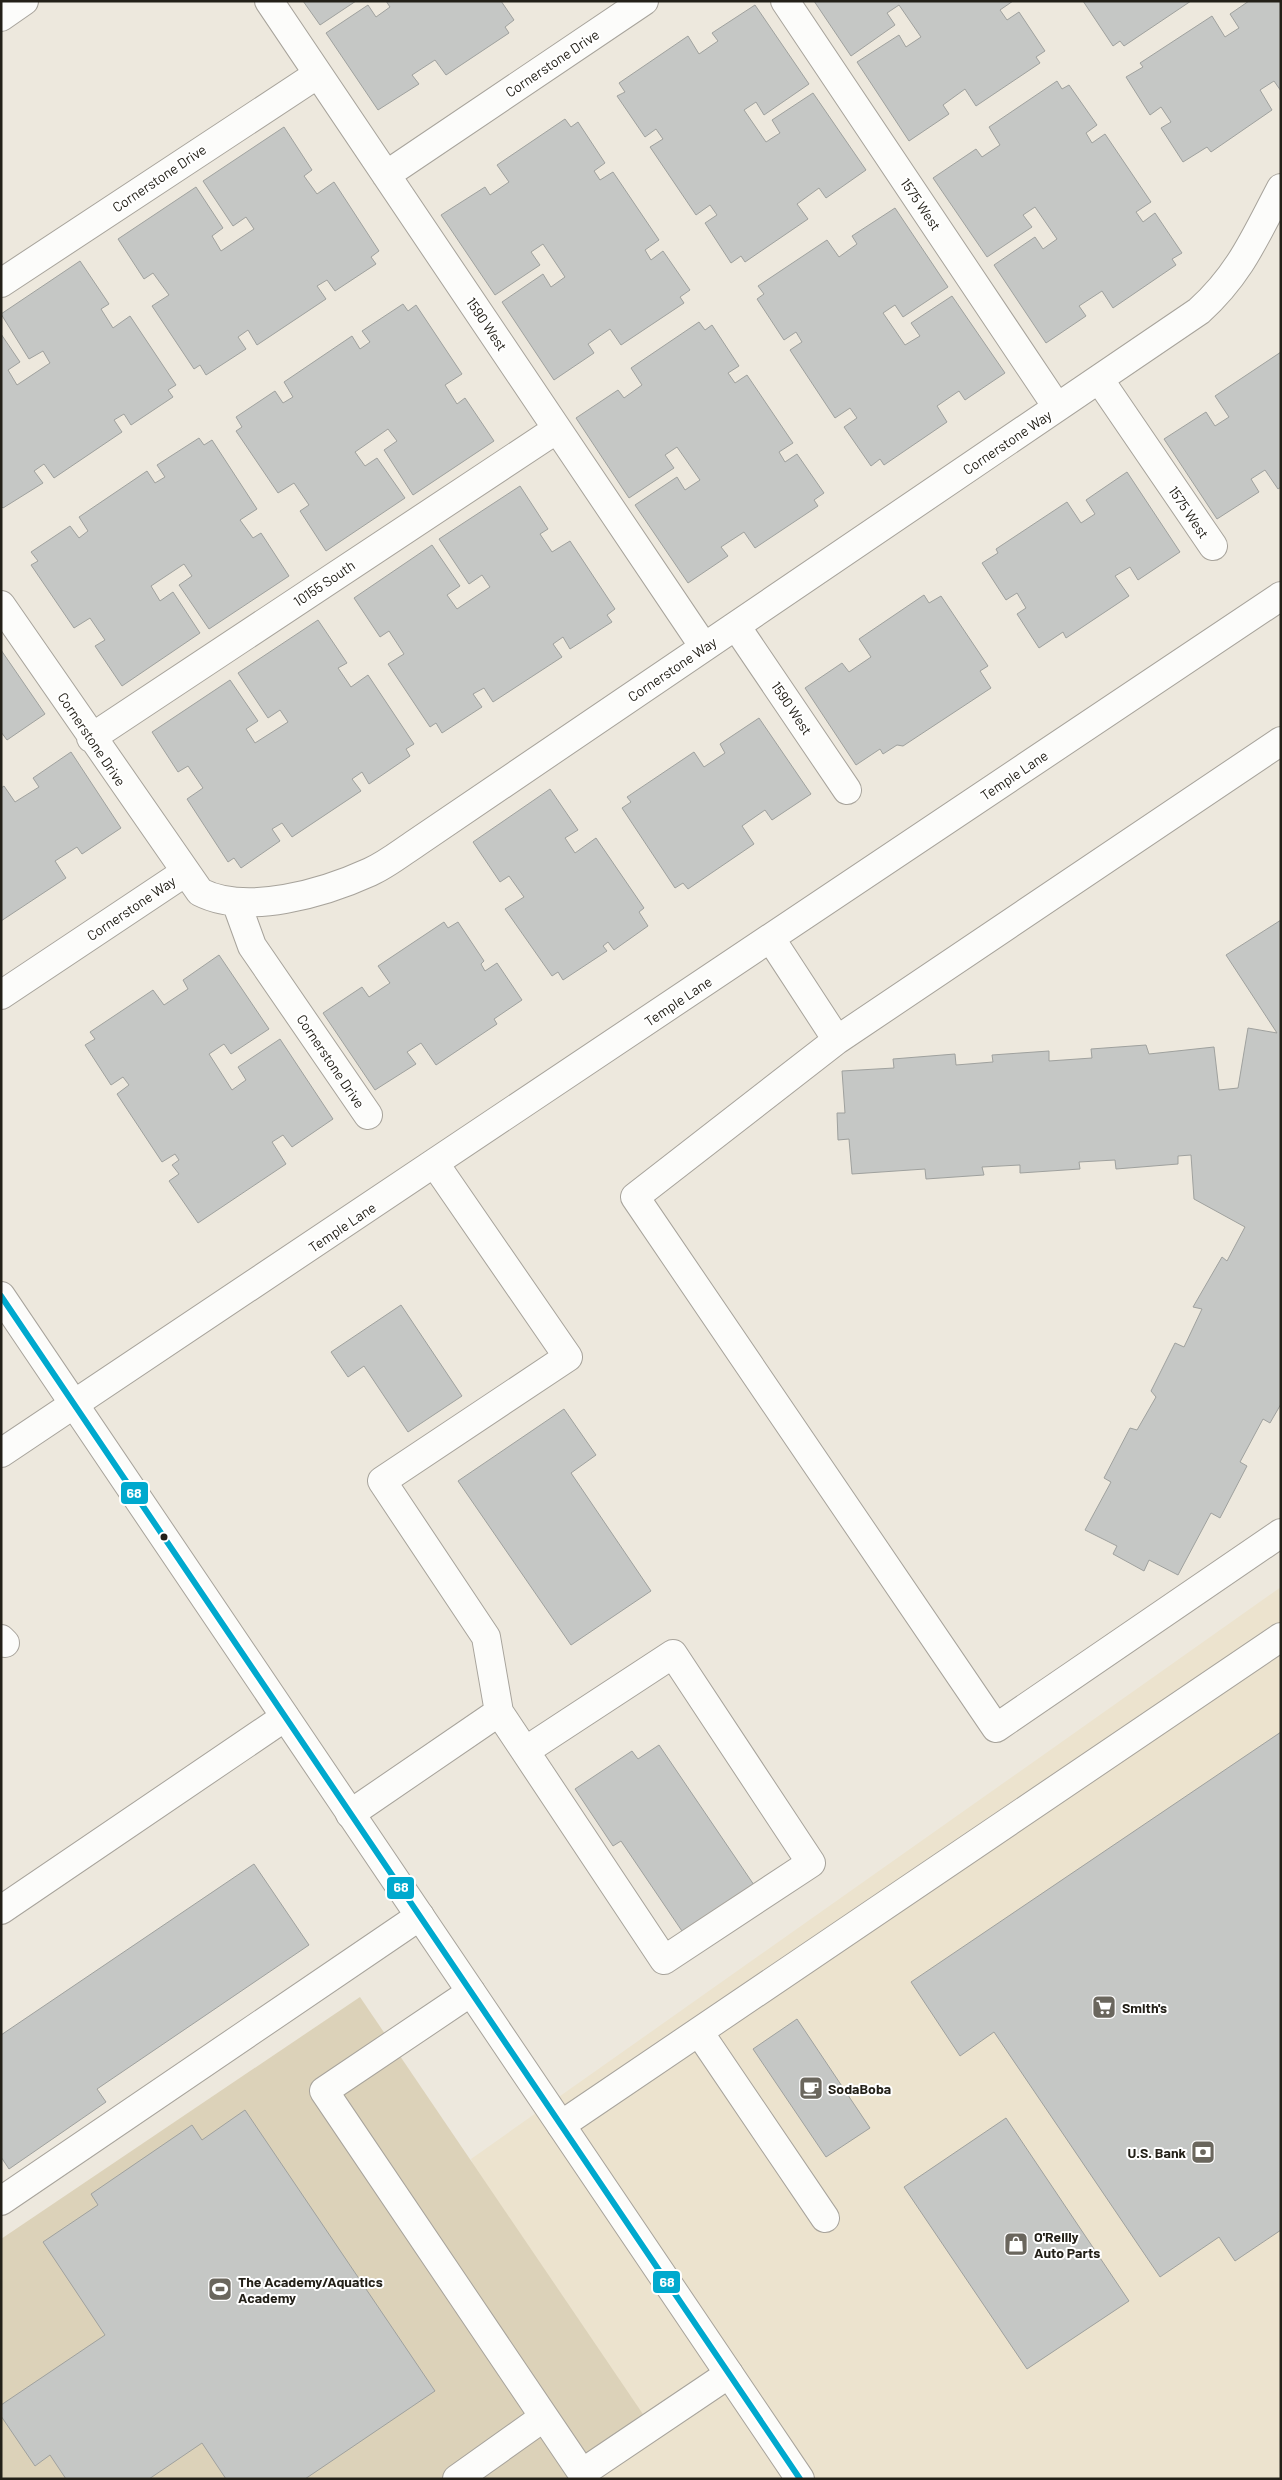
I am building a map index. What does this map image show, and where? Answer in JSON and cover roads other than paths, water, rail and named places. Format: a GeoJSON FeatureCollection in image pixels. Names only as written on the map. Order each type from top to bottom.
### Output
{"type":"FeatureCollection","features":[{"type":"Feature","properties":{"kind":"street"},"geometry":{"type":"LineString","coordinates":[[1,17],[24,1]]}},
{"type":"Feature","properties":{"kind":"street","name":"1590 West"},"geometry":{"type":"LineString","coordinates":[[269,1],[704,648]]}},
{"type":"Feature","properties":{"kind":"street","name":"Cornerstone Drive"},"geometry":{"type":"LineString","coordinates":[[386,175],[644,1]]}},
{"type":"Feature","properties":{"kind":"street","name":"1575 West"},"geometry":{"type":"LineString","coordinates":[[785,1],[1057,408]]}},
{"type":"Feature","properties":{"kind":"street","name":"Cornerstone Drive"},"geometry":{"type":"LineString","coordinates":[[1,283],[318,74]]}},
{"type":"Feature","properties":{"kind":"street","name":"Cornerstone Way"},"geometry":{"type":"LineString","coordinates":[[1,995],[184,872],[200,892],[215,900],[236,902],[280,900],[324,890],[372,872],[1199,311],[1221,292],[1239,267],[1281,188]]}},
{"type":"Feature","properties":{"kind":"street","name":"1575 West"},"geometry":{"type":"LineString","coordinates":[[1099,379],[1212,546]]}},
{"type":"Feature","properties":{"kind":"street","name":"10155 South"},"geometry":{"type":"LineString","coordinates":[[91,738],[557,428]]}},
{"type":"Feature","properties":{"kind":"street","name":"Temple Lane"},"geometry":{"type":"LineString","coordinates":[[1,1453],[436,1164],[1281,596]]}},
{"type":"Feature","properties":{"kind":"street","name":"Cornerstone Drive"},"geometry":{"type":"LineString","coordinates":[[1,605],[184,872]]}},
{"type":"Feature","properties":{"kind":"street","name":"1590 West"},"geometry":{"type":"LineString","coordinates":[[736,626],[847,790]]}},
{"type":"Feature","properties":{"kind":"street"},"geometry":{"type":"LineString","coordinates":[[1281,741],[837,1040],[635,1197],[996,1728],[1281,1533]]}},
{"type":"Feature","properties":{"kind":"street","name":"Cornerstone Drive"},"geometry":{"type":"LineString","coordinates":[[236,902],[252,946],[368,1115]]}},
{"type":"Feature","properties":{"kind":"street"},"geometry":{"type":"LineString","coordinates":[[771,939],[837,1040]]}},
{"type":"Feature","properties":{"kind":"street"},"geometry":{"type":"LineString","coordinates":[[436,1164],[568,1357],[382,1481],[486,1637],[499,1712],[664,1960],[811,1863],[673,1654],[525,1751]]}},
{"type":"Feature","properties":{"kind":"street"},"geometry":{"type":"LineString","coordinates":[[1,1296],[800,2479]]}},
{"type":"Feature","properties":{"kind":"street"},"geometry":{"type":"LineString","coordinates":[[561,2125],[1281,1637]]}},
{"type":"Feature","properties":{"kind":"street"},"geometry":{"type":"LineString","coordinates":[[350,1814],[499,1712]]}},
{"type":"Feature","properties":{"kind":"street"},"geometry":{"type":"LineString","coordinates":[[1,1910],[285,1717]]}},
{"type":"Feature","properties":{"kind":"street"},"geometry":{"type":"LineString","coordinates":[[1,2201],[420,1916]]}},
{"type":"Feature","properties":{"kind":"street"},"geometry":{"type":"LineString","coordinates":[[471,1992],[324,2091],[544,2417],[582,2473],[729,2374]]}},
{"type":"Feature","properties":{"kind":"street"},"geometry":{"type":"LineString","coordinates":[[699,2032],[825,2218]]}},
{"type":"Feature","properties":{"kind":"street"},"geometry":{"type":"LineString","coordinates":[[457,2479],[544,2417]]}},
{"type":"Feature","properties":{"kind":"place","name":"Smith's"},"geometry":{"type":"Point","coordinates":[1104,2007]}},
{"type":"Feature","properties":{"kind":"place","name":"SodaBoba"},"geometry":{"type":"Point","coordinates":[811,2088]}},
{"type":"Feature","properties":{"kind":"place","name":"U.S. Bank"},"geometry":{"type":"Point","coordinates":[1203,2152]}},
{"type":"Feature","properties":{"kind":"place","name":"O'Reilly Auto Parts"},"geometry":{"type":"Point","coordinates":[1016,2244]}},
{"type":"Feature","properties":{"kind":"place","name":"The Academy/Aquatics Academy"},"geometry":{"type":"Point","coordinates":[220,2289]}}]}
